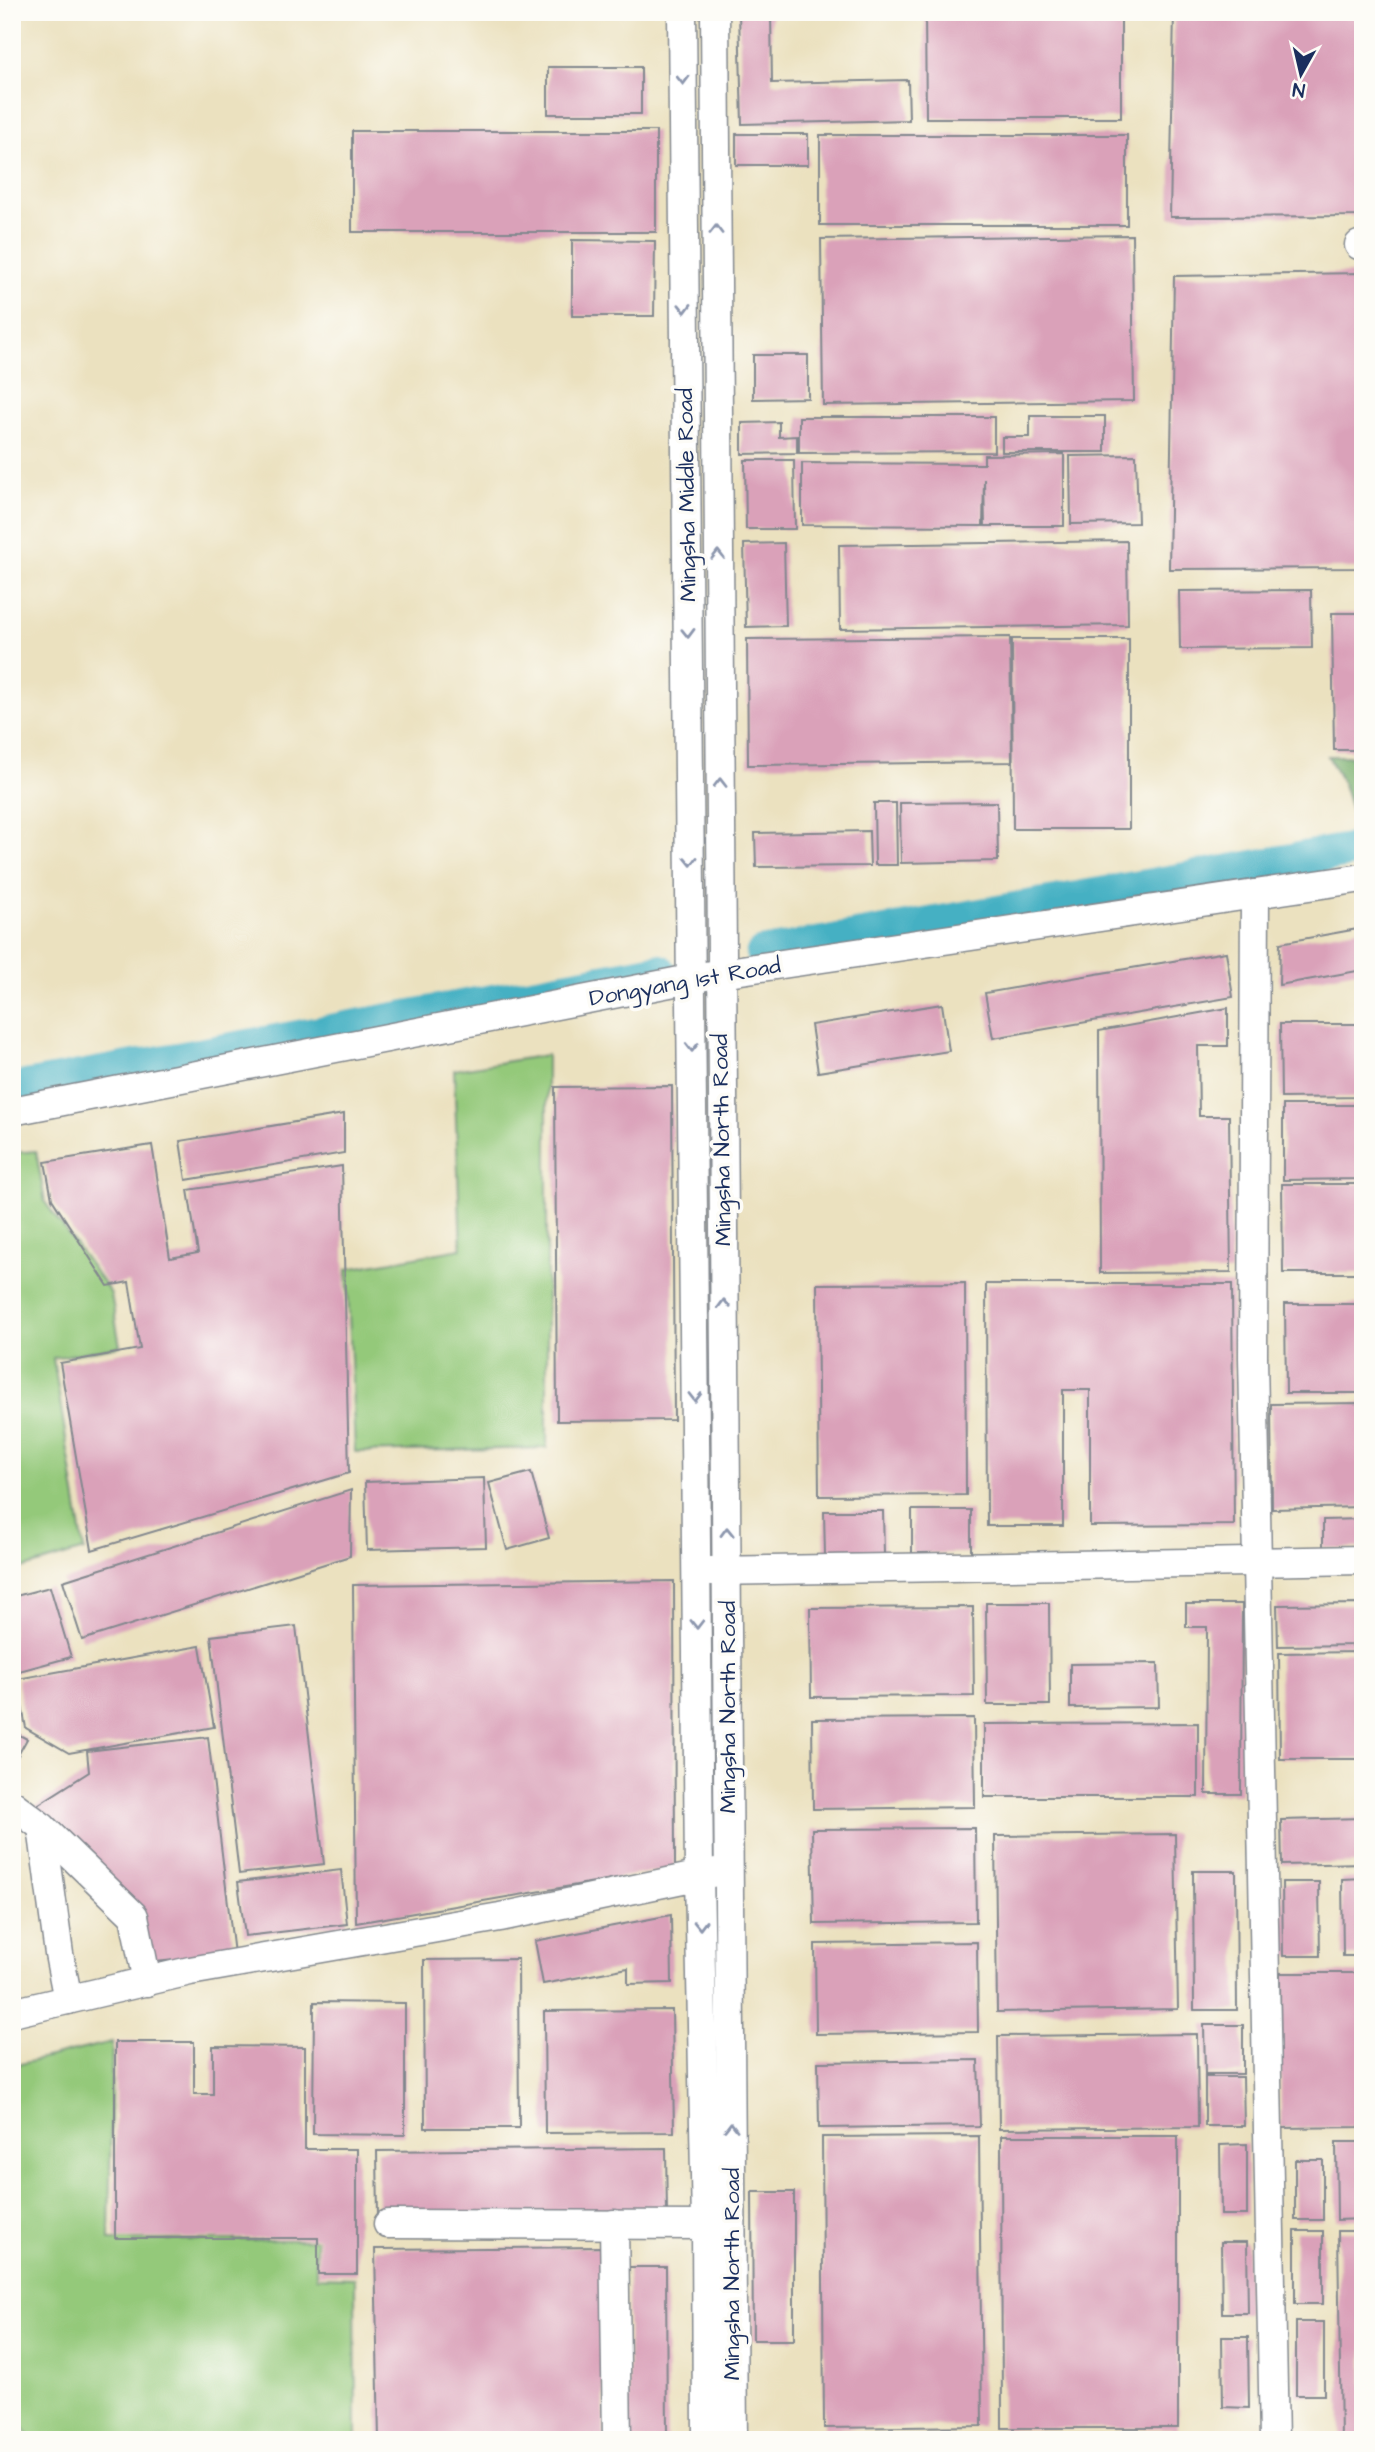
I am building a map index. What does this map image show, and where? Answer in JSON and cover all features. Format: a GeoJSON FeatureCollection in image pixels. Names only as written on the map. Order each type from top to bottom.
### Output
{"type":"FeatureCollection","features":[{"type":"Feature","properties":{"kind":"street","name":"Mingsha Middle Road"},"geometry":{"type":"LineString","coordinates":[[682,12],[692,979]]}},
{"type":"Feature","properties":{"kind":"street","name":"Mingsha Middle Road"},"geometry":{"type":"LineString","coordinates":[[715,12],[721,973]]}},
{"type":"Feature","properties":{"kind":"street","name":"Dongyang 1st Road"},"geometry":{"type":"LineString","coordinates":[[12,1111],[721,973],[1363,878]]}},
{"type":"Feature","properties":{"kind":"street"},"geometry":{"type":"LineString","coordinates":[[1255,894],[1255,1562],[1274,2440]]}},
{"type":"Feature","properties":{"kind":"street","name":"Mingsha North Road"},"geometry":{"type":"LineString","coordinates":[[721,973],[733,2440]]}},
{"type":"Feature","properties":{"kind":"street","name":"Mingsha North Road"},"geometry":{"type":"LineString","coordinates":[[692,979],[699,1875],[707,2440]]}},
{"type":"Feature","properties":{"kind":"street"},"geometry":{"type":"LineString","coordinates":[[697,1571],[1363,1560]]}},
{"type":"Feature","properties":{"kind":"street"},"geometry":{"type":"LineString","coordinates":[[12,1804],[43,1827],[135,1916],[147,1982]]}},
{"type":"Feature","properties":{"kind":"street"},"geometry":{"type":"LineString","coordinates":[[43,1827],[59,1954],[68,2000]]}},
{"type":"Feature","properties":{"kind":"street"},"geometry":{"type":"LineString","coordinates":[[12,2013],[190,1971],[500,1917],[729,1869]]}},
{"type":"Feature","properties":{"kind":"street"},"geometry":{"type":"LineString","coordinates":[[387,2224],[706,2225]]}},
{"type":"Feature","properties":{"kind":"street"},"geometry":{"type":"LineString","coordinates":[[614,2224],[617,2440]]}},
{"type":"Feature","properties":{"kind":"green space"},"geometry":{"type":"Polygon","coordinates":[[[1328,756],[1363,756],[1363,830],[1357,831],[1343,784],[1328,756]]]}},
{"type":"Feature","properties":{"kind":"green space"},"geometry":{"type":"Polygon","coordinates":[[[547,1055],[547,1448],[355,1452],[347,1269],[461,1249],[454,1070],[547,1055]]]}},
{"type":"Feature","properties":{"kind":"green space"},"geometry":{"type":"Polygon","coordinates":[[[36,1151],[45,1202],[111,1294],[120,1346],[53,1358],[84,1550],[12,1572],[12,1153],[36,1151]]]}},
{"type":"Feature","properties":{"kind":"green space"},"geometry":{"type":"Polygon","coordinates":[[[112,2042],[109,2240],[316,2240],[316,2277],[355,2278],[356,2440],[32,2440],[12,2412],[12,2066],[112,2042]]]}},
{"type":"Feature","properties":{"kind":"building"},"geometry":{"type":"Polygon","coordinates":[[[739,12],[771,12],[772,83],[908,80],[909,120],[742,124],[739,12]]]}},
{"type":"Feature","properties":{"kind":"building"},"geometry":{"type":"Polygon","coordinates":[[[925,12],[1121,12],[1121,118],[926,118],[925,12]]]}},
{"type":"Feature","properties":{"kind":"building"},"geometry":{"type":"Polygon","coordinates":[[[1174,12],[1363,12],[1363,216],[1170,217],[1174,12]]]}},
{"type":"Feature","properties":{"kind":"building"},"geometry":{"type":"Polygon","coordinates":[[[548,67],[641,67],[641,114],[548,114],[548,67]]]}},
{"type":"Feature","properties":{"kind":"building"},"geometry":{"type":"Polygon","coordinates":[[[352,131],[656,131],[656,232],[352,232],[352,131]]]}},
{"type":"Feature","properties":{"kind":"building"},"geometry":{"type":"Polygon","coordinates":[[[736,134],[808,134],[808,165],[736,165],[736,134]]]}},
{"type":"Feature","properties":{"kind":"building"},"geometry":{"type":"Polygon","coordinates":[[[820,135],[1127,135],[1127,225],[820,225],[820,135]]]}},
{"type":"Feature","properties":{"kind":"building"},"geometry":{"type":"Polygon","coordinates":[[[1132,235],[1134,401],[823,405],[821,239],[1132,235]]]}},
{"type":"Feature","properties":{"kind":"building"},"geometry":{"type":"Polygon","coordinates":[[[572,240],[655,241],[654,316],[572,316],[572,240]]]}},
{"type":"Feature","properties":{"kind":"building"},"geometry":{"type":"Polygon","coordinates":[[[1363,273],[1363,568],[1169,569],[1174,276],[1363,273]]]}},
{"type":"Feature","properties":{"kind":"building"},"geometry":{"type":"Polygon","coordinates":[[[753,355],[808,355],[808,398],[753,399],[753,355]]]}},
{"type":"Feature","properties":{"kind":"building"},"geometry":{"type":"Polygon","coordinates":[[[1030,416],[1105,416],[1105,452],[1002,452],[1002,437],[1030,437],[1030,416]]]}},
{"type":"Feature","properties":{"kind":"building"},"geometry":{"type":"Polygon","coordinates":[[[799,417],[994,417],[994,452],[799,453],[799,417]]]}},
{"type":"Feature","properties":{"kind":"building"},"geometry":{"type":"Polygon","coordinates":[[[779,422],[779,437],[797,436],[797,453],[742,454],[742,423],[779,422]]]}},
{"type":"Feature","properties":{"kind":"building"},"geometry":{"type":"Polygon","coordinates":[[[1064,454],[1064,526],[985,526],[984,479],[983,526],[802,525],[802,463],[984,464],[984,455],[1064,454]]]}},
{"type":"Feature","properties":{"kind":"building"},"geometry":{"type":"Polygon","coordinates":[[[1136,455],[1138,523],[1071,524],[1070,456],[1136,455]]]}},
{"type":"Feature","properties":{"kind":"building"},"geometry":{"type":"Polygon","coordinates":[[[745,460],[794,460],[795,529],[746,529],[745,460]]]}},
{"type":"Feature","properties":{"kind":"building"},"geometry":{"type":"Polygon","coordinates":[[[1127,541],[1128,625],[840,629],[839,545],[1127,541]]]}},
{"type":"Feature","properties":{"kind":"building"},"geometry":{"type":"Polygon","coordinates":[[[784,543],[786,626],[746,627],[744,544],[784,543]]]}},
{"type":"Feature","properties":{"kind":"building"},"geometry":{"type":"Polygon","coordinates":[[[1311,590],[1312,648],[1180,649],[1179,591],[1311,590]]]}},
{"type":"Feature","properties":{"kind":"building"},"geometry":{"type":"Polygon","coordinates":[[[1332,613],[1363,613],[1363,750],[1334,750],[1332,613]]]}},
{"type":"Feature","properties":{"kind":"building"},"geometry":{"type":"Polygon","coordinates":[[[1010,637],[1012,762],[748,765],[747,639],[1010,637]]]}},
{"type":"Feature","properties":{"kind":"building"},"geometry":{"type":"Polygon","coordinates":[[[1012,639],[1129,639],[1129,829],[1013,829],[1012,639]]]}},
{"type":"Feature","properties":{"kind":"building"},"geometry":{"type":"Polygon","coordinates":[[[997,802],[998,861],[901,863],[900,803],[997,802]]]}},
{"type":"Feature","properties":{"kind":"building"},"geometry":{"type":"Polygon","coordinates":[[[874,803],[896,803],[897,865],[875,865],[874,803]]]}},
{"type":"Feature","properties":{"kind":"building"},"geometry":{"type":"Polygon","coordinates":[[[869,831],[870,866],[756,867],[755,833],[869,831]]]}},
{"type":"Feature","properties":{"kind":"building"},"geometry":{"type":"Polygon","coordinates":[[[1363,928],[1363,970],[1279,985],[1280,943],[1363,928]]]}},
{"type":"Feature","properties":{"kind":"building"},"geometry":{"type":"Polygon","coordinates":[[[1226,952],[1233,997],[993,1038],[985,993],[1226,952]]]}},
{"type":"Feature","properties":{"kind":"building"},"geometry":{"type":"Polygon","coordinates":[[[942,1004],[949,1051],[818,1072],[811,1025],[942,1004]]]}},
{"type":"Feature","properties":{"kind":"building"},"geometry":{"type":"Polygon","coordinates":[[[1228,1008],[1228,1046],[1198,1046],[1199,1116],[1229,1116],[1231,1272],[1100,1273],[1099,1031],[1228,1008]]]}},
{"type":"Feature","properties":{"kind":"building"},"geometry":{"type":"Polygon","coordinates":[[[1280,1024],[1363,1024],[1363,1097],[1281,1098],[1280,1024]]]}},
{"type":"Feature","properties":{"kind":"building"},"geometry":{"type":"Polygon","coordinates":[[[672,1086],[674,1420],[557,1421],[555,1087],[672,1086]]]}},
{"type":"Feature","properties":{"kind":"building"},"geometry":{"type":"Polygon","coordinates":[[[1283,1105],[1363,1105],[1363,1179],[1283,1180],[1283,1105]]]}},
{"type":"Feature","properties":{"kind":"building"},"geometry":{"type":"Polygon","coordinates":[[[344,1114],[344,1153],[186,1180],[180,1141],[344,1114]]]}},
{"type":"Feature","properties":{"kind":"building"},"geometry":{"type":"Polygon","coordinates":[[[152,1145],[170,1258],[198,1253],[188,1190],[342,1166],[349,1473],[92,1550],[60,1363],[140,1349],[129,1282],[108,1286],[52,1199],[45,1162],[152,1145]]]}},
{"type":"Feature","properties":{"kind":"building"},"geometry":{"type":"Polygon","coordinates":[[[1282,1184],[1363,1184],[1363,1273],[1283,1273],[1282,1184]]]}},
{"type":"Feature","properties":{"kind":"building"},"geometry":{"type":"Polygon","coordinates":[[[965,1283],[966,1495],[819,1496],[817,1284],[965,1283]]]}},
{"type":"Feature","properties":{"kind":"building"},"geometry":{"type":"Polygon","coordinates":[[[986,1284],[1232,1284],[1234,1525],[1090,1526],[1090,1390],[1063,1390],[1063,1526],[987,1526],[986,1284]]]}},
{"type":"Feature","properties":{"kind":"building"},"geometry":{"type":"Polygon","coordinates":[[[1285,1304],[1363,1304],[1363,1393],[1286,1393],[1285,1304]]]}},
{"type":"Feature","properties":{"kind":"building"},"geometry":{"type":"Polygon","coordinates":[[[1363,1403],[1363,1507],[1272,1509],[1271,1404],[1363,1403]]]}},
{"type":"Feature","properties":{"kind":"building"},"geometry":{"type":"Polygon","coordinates":[[[531,1472],[549,1538],[507,1550],[489,1483],[531,1472]]]}},
{"type":"Feature","properties":{"kind":"building"},"geometry":{"type":"Polygon","coordinates":[[[484,1478],[486,1547],[367,1550],[365,1482],[484,1478]]]}},
{"type":"Feature","properties":{"kind":"building"},"geometry":{"type":"Polygon","coordinates":[[[351,1490],[350,1556],[82,1640],[63,1581],[351,1490]]]}},
{"type":"Feature","properties":{"kind":"building"},"geometry":{"type":"Polygon","coordinates":[[[912,1510],[971,1510],[971,1553],[912,1553],[912,1510]]]}},
{"type":"Feature","properties":{"kind":"building"},"geometry":{"type":"Polygon","coordinates":[[[824,1511],[883,1511],[884,1554],[825,1555],[824,1511]]]}},
{"type":"Feature","properties":{"kind":"building"},"geometry":{"type":"Polygon","coordinates":[[[1363,1519],[1363,1548],[1323,1548],[1323,1520],[1363,1519]]]}},
{"type":"Feature","properties":{"kind":"building"},"geometry":{"type":"Polygon","coordinates":[[[674,1581],[675,1868],[356,1923],[353,1585],[674,1581]]]}},
{"type":"Feature","properties":{"kind":"building"},"geometry":{"type":"Polygon","coordinates":[[[50,1587],[71,1657],[12,1673],[12,1597],[50,1587]]]}},
{"type":"Feature","properties":{"kind":"building"},"geometry":{"type":"Polygon","coordinates":[[[986,1603],[1049,1603],[1050,1705],[987,1705],[986,1603]]]}},
{"type":"Feature","properties":{"kind":"building"},"geometry":{"type":"Polygon","coordinates":[[[1186,1604],[1242,1604],[1241,1794],[1206,1794],[1207,1627],[1186,1627],[1186,1604]]]}},
{"type":"Feature","properties":{"kind":"building"},"geometry":{"type":"Polygon","coordinates":[[[1360,1604],[1361,1645],[1278,1646],[1277,1605],[1360,1604]]]}},
{"type":"Feature","properties":{"kind":"building"},"geometry":{"type":"Polygon","coordinates":[[[973,1607],[974,1696],[811,1697],[810,1608],[973,1607]]]}},
{"type":"Feature","properties":{"kind":"building"},"geometry":{"type":"Polygon","coordinates":[[[296,1626],[324,1864],[239,1874],[211,1636],[296,1626]]]}},
{"type":"Feature","properties":{"kind":"building"},"geometry":{"type":"Polygon","coordinates":[[[200,1646],[214,1727],[69,1753],[26,1728],[17,1679],[200,1646]]]}},
{"type":"Feature","properties":{"kind":"building"},"geometry":{"type":"Polygon","coordinates":[[[1361,1652],[1362,1759],[1280,1759],[1279,1653],[1361,1652]]]}},
{"type":"Feature","properties":{"kind":"building"},"geometry":{"type":"Polygon","coordinates":[[[1158,1663],[1159,1707],[1070,1708],[1070,1664],[1158,1663]]]}},
{"type":"Feature","properties":{"kind":"building"},"geometry":{"type":"Polygon","coordinates":[[[974,1718],[975,1807],[813,1809],[812,1719],[974,1718]]]}},
{"type":"Feature","properties":{"kind":"building"},"geometry":{"type":"Polygon","coordinates":[[[1198,1723],[1198,1797],[984,1797],[984,1724],[1198,1723]]]}},
{"type":"Feature","properties":{"kind":"building"},"geometry":{"type":"Polygon","coordinates":[[[12,1731],[27,1739],[12,1766],[12,1731]]]}},
{"type":"Feature","properties":{"kind":"building"},"geometry":{"type":"Polygon","coordinates":[[[208,1737],[234,1954],[155,1962],[28,1811],[89,1772],[87,1751],[208,1737]]]}},
{"type":"Feature","properties":{"kind":"building"},"geometry":{"type":"Polygon","coordinates":[[[1363,1818],[1363,1863],[1282,1865],[1281,1820],[1363,1818]]]}},
{"type":"Feature","properties":{"kind":"building"},"geometry":{"type":"Polygon","coordinates":[[[975,1828],[976,1922],[814,1924],[812,1829],[975,1828]]]}},
{"type":"Feature","properties":{"kind":"building"},"geometry":{"type":"Polygon","coordinates":[[[1175,1834],[1178,2009],[997,2012],[995,1836],[1175,1834]]]}},
{"type":"Feature","properties":{"kind":"building"},"geometry":{"type":"Polygon","coordinates":[[[341,1870],[347,1924],[245,1936],[238,1882],[341,1870]]]}},
{"type":"Feature","properties":{"kind":"building"},"geometry":{"type":"Polygon","coordinates":[[[1193,1871],[1236,1871],[1237,2010],[1194,2010],[1193,1871]]]}},
{"type":"Feature","properties":{"kind":"building"},"geometry":{"type":"Polygon","coordinates":[[[1363,1878],[1363,1956],[1343,1956],[1342,1879],[1363,1878]]]}},
{"type":"Feature","properties":{"kind":"building"},"geometry":{"type":"Polygon","coordinates":[[[1282,1882],[1319,1882],[1320,1956],[1283,1956],[1282,1882]]]}},
{"type":"Feature","properties":{"kind":"building"},"geometry":{"type":"Polygon","coordinates":[[[671,1915],[672,1983],[628,1984],[628,1968],[543,1984],[535,1941],[671,1915]]]}},
{"type":"Feature","properties":{"kind":"building"},"geometry":{"type":"Polygon","coordinates":[[[977,1942],[978,2032],[816,2034],[815,1944],[977,1942]]]}},
{"type":"Feature","properties":{"kind":"building"},"geometry":{"type":"Polygon","coordinates":[[[518,1959],[519,2128],[425,2128],[424,1960],[518,1959]]]}},
{"type":"Feature","properties":{"kind":"building"},"geometry":{"type":"Polygon","coordinates":[[[1280,1973],[1363,1973],[1363,2127],[1281,2128],[1280,1973]]]}},
{"type":"Feature","properties":{"kind":"building"},"geometry":{"type":"Polygon","coordinates":[[[314,2002],[405,2003],[405,2135],[313,2134],[314,2002]]]}},
{"type":"Feature","properties":{"kind":"building"},"geometry":{"type":"Polygon","coordinates":[[[672,2010],[674,2132],[545,2133],[544,2011],[672,2010]]]}},
{"type":"Feature","properties":{"kind":"building"},"geometry":{"type":"Polygon","coordinates":[[[1204,2025],[1243,2025],[1243,2074],[1205,2074],[1204,2025]]]}},
{"type":"Feature","properties":{"kind":"building"},"geometry":{"type":"Polygon","coordinates":[[[1197,2034],[1198,2127],[999,2129],[998,2036],[1197,2034]]]}},
{"type":"Feature","properties":{"kind":"building"},"geometry":{"type":"Polygon","coordinates":[[[115,2042],[194,2042],[194,2094],[213,2094],[213,2046],[305,2047],[305,2149],[357,2149],[357,2274],[318,2274],[318,2238],[115,2238],[115,2042]]]}},
{"type":"Feature","properties":{"kind":"building"},"geometry":{"type":"Polygon","coordinates":[[[978,2060],[980,2126],[819,2128],[818,2062],[978,2060]]]}},
{"type":"Feature","properties":{"kind":"building"},"geometry":{"type":"Polygon","coordinates":[[[1205,2077],[1243,2077],[1244,2126],[1205,2126],[1205,2077]]]}},
{"type":"Feature","properties":{"kind":"building"},"geometry":{"type":"Polygon","coordinates":[[[979,2136],[982,2426],[824,2428],[822,2137],[979,2136]]]}},
{"type":"Feature","properties":{"kind":"building"},"geometry":{"type":"Polygon","coordinates":[[[1001,2136],[1178,2136],[1178,2428],[1002,2428],[1001,2136]]]}},
{"type":"Feature","properties":{"kind":"building"},"geometry":{"type":"Polygon","coordinates":[[[1336,2142],[1363,2142],[1363,2219],[1337,2220],[1336,2142]]]}},
{"type":"Feature","properties":{"kind":"building"},"geometry":{"type":"Polygon","coordinates":[[[1247,2144],[1247,2215],[1221,2215],[1220,2145],[1247,2144]]]}},
{"type":"Feature","properties":{"kind":"building"},"geometry":{"type":"Polygon","coordinates":[[[666,2148],[667,2214],[378,2217],[377,2151],[666,2148]]]}},
{"type":"Feature","properties":{"kind":"building"},"geometry":{"type":"Polygon","coordinates":[[[1295,2160],[1323,2160],[1323,2220],[1295,2220],[1295,2160]]]}},
{"type":"Feature","properties":{"kind":"building"},"geometry":{"type":"Polygon","coordinates":[[[752,2192],[794,2192],[794,2340],[753,2340],[752,2192]]]}},
{"type":"Feature","properties":{"kind":"building"},"geometry":{"type":"Polygon","coordinates":[[[1295,2231],[1323,2231],[1323,2304],[1295,2304],[1295,2231]]]}},
{"type":"Feature","properties":{"kind":"building"},"geometry":{"type":"Polygon","coordinates":[[[1338,2231],[1363,2231],[1363,2440],[1341,2440],[1338,2231]]]}},
{"type":"Feature","properties":{"kind":"building"},"geometry":{"type":"Polygon","coordinates":[[[1221,2242],[1247,2242],[1248,2313],[1222,2313],[1221,2242]]]}},
{"type":"Feature","properties":{"kind":"building"},"geometry":{"type":"Polygon","coordinates":[[[603,2247],[604,2440],[379,2440],[375,2249],[603,2247]]]}},
{"type":"Feature","properties":{"kind":"building"},"geometry":{"type":"Polygon","coordinates":[[[628,2267],[666,2267],[667,2440],[629,2440],[628,2267]]]}},
{"type":"Feature","properties":{"kind":"building"},"geometry":{"type":"Polygon","coordinates":[[[1296,2322],[1324,2322],[1324,2395],[1296,2395],[1296,2322]]]}},
{"type":"Feature","properties":{"kind":"building"},"geometry":{"type":"Polygon","coordinates":[[[1222,2337],[1248,2337],[1249,2408],[1223,2407],[1222,2337]]]}},
{"type":"Feature","properties":{"kind":"waterway"},"geometry":{"type":"LineString","coordinates":[[763,954],[1363,848]]}},
{"type":"Feature","properties":{"kind":"waterway"},"geometry":{"type":"LineString","coordinates":[[12,1090],[659,971]]}}]}
